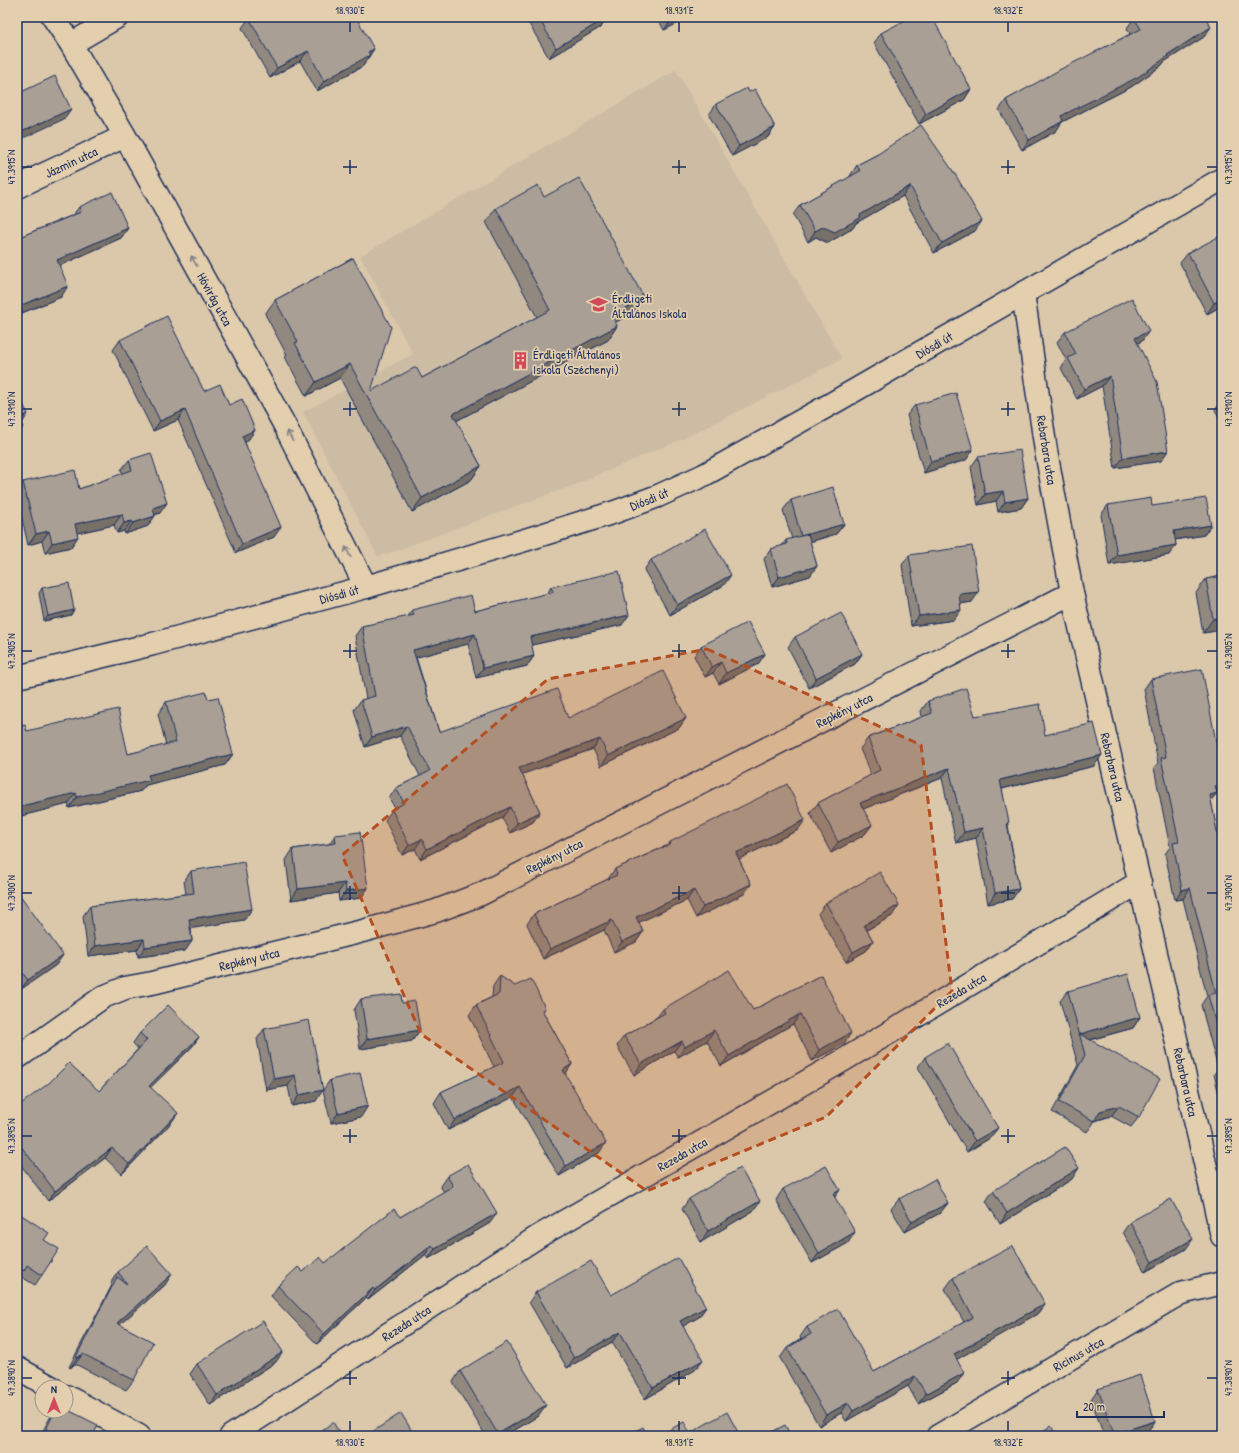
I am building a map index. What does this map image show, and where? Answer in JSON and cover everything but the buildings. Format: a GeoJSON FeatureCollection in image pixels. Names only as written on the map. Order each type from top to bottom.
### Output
{"type":"FeatureCollection","features":[{"type":"Feature","properties":{"kind":"street","name":"Hóvirág utca"},"geometry":{"type":"LineString","coordinates":[[53,17],[71,44],[125,136],[284,424],[366,587]]}},
{"type":"Feature","properties":{"kind":"street"},"geometry":{"type":"LineString","coordinates":[[71,44],[117,17]]}},
{"type":"Feature","properties":{"kind":"street","name":"Jázmin utca"},"geometry":{"type":"LineString","coordinates":[[17,187],[125,136]]}},
{"type":"Feature","properties":{"kind":"street","name":"Diósdi út"},"geometry":{"type":"LineString","coordinates":[[17,677],[153,644],[366,587],[548,533],[615,512],[658,496],[704,475],[804,419],[1222,179]]}},
{"type":"Feature","properties":{"kind":"street","name":"Rebarbara utca"},"geometry":{"type":"LineString","coordinates":[[1023,293],[1046,451],[1072,593],[1222,1236]]}},
{"type":"Feature","properties":{"kind":"street","name":"Repkény utca"},"geometry":{"type":"LineString","coordinates":[[17,1058],[103,997],[125,988],[160,981],[359,932],[436,911],[481,894],[1072,593]]}},
{"type":"Feature","properties":{"kind":"street","name":"Rezeda utca"},"geometry":{"type":"LineString","coordinates":[[231,1436],[539,1236],[842,1062],[1140,882]]}},
{"type":"Feature","properties":{"kind":"street","name":"Ricinus utca"},"geometry":{"type":"LineString","coordinates":[[938,1436],[1181,1293],[1222,1282]]}},
{"type":"Feature","properties":{"kind":"street"},"geometry":{"type":"LineString","coordinates":[[17,1368],[37,1379]]}},
{"type":"Feature","properties":{"kind":"street"},"geometry":{"type":"LineString","coordinates":[[74,1400],[139,1436]]}},
{"type":"Feature","properties":{"kind":"highlighted area"},"geometry":{"type":"Polygon","coordinates":[[[707,649],[921,745],[952,991],[826,1117],[647,1191],[421,1034],[342,855],[548,679],[707,649]]]}},
{"type":"Feature","properties":{"kind":"shaded area","name":"Érdligeti Általános Iskola"},"geometry":{"type":"Polygon","coordinates":[[[676,70],[842,359],[687,437],[574,485],[378,557],[303,412],[413,354],[360,256],[676,70]]]}},
{"type":"Feature","properties":{"kind":"place","name":"Érdligeti Általános Iskola"},"geometry":{"type":"Point","coordinates":[599,305]}},
{"type":"Feature","properties":{"kind":"place","name":"Érdligeti Általános Iskola (Széchenyi)"},"geometry":{"type":"Point","coordinates":[520,361]}}]}
